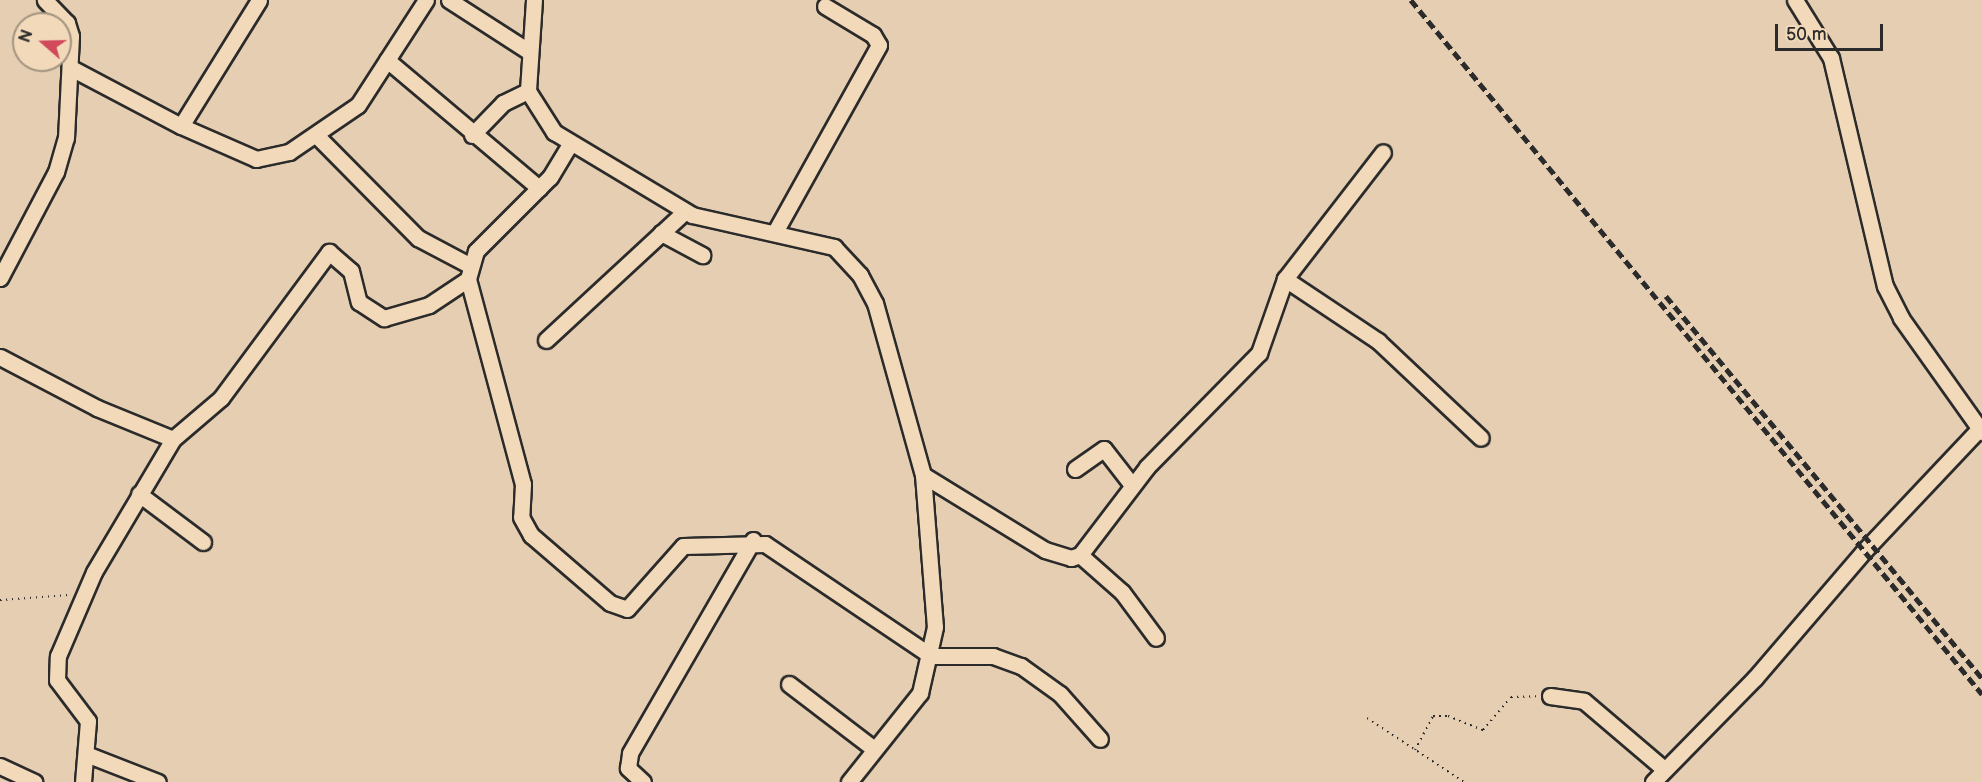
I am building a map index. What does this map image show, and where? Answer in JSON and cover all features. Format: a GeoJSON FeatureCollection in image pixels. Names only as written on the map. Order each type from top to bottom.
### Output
{"type":"FeatureCollection","features":[{"type":"Feature","properties":{"kind":"street"},"geometry":{"type":"LineString","coordinates":[[45,0],[56,12]]}},
{"type":"Feature","properties":{"kind":"street"},"geometry":{"type":"LineString","coordinates":[[181,126],[259,0]]}},
{"type":"Feature","properties":{"kind":"street"},"geometry":{"type":"LineString","coordinates":[[72,69],[181,126],[267,160],[317,136],[358,105],[426,0]]}},
{"type":"Feature","properties":{"kind":"street"},"geometry":{"type":"LineString","coordinates":[[449,0],[528,51]]}},
{"type":"Feature","properties":{"kind":"street"},"geometry":{"type":"LineString","coordinates":[[534,0],[528,51],[528,91],[547,122],[570,144],[684,212],[834,247],[860,275],[874,303],[923,475],[934,578],[931,656],[920,693],[849,782]]}},
{"type":"Feature","properties":{"kind":"street"},"geometry":{"type":"LineString","coordinates":[[1653,782],[1755,678],[1864,551],[1980,430],[1885,286],[1831,58],[1795,0]]}},
{"type":"Feature","properties":{"kind":"street"},"geometry":{"type":"LineString","coordinates":[[775,232],[879,45],[873,35],[825,6]]}},
{"type":"Feature","properties":{"kind":"street"},"geometry":{"type":"LineString","coordinates":[[387,60],[472,135],[540,188]]}},
{"type":"Feature","properties":{"kind":"street"},"geometry":{"type":"LineString","coordinates":[[0,278],[63,152],[71,72]]}},
{"type":"Feature","properties":{"kind":"street"},"geometry":{"type":"LineString","coordinates":[[472,135],[503,103],[528,91]]}},
{"type":"Feature","properties":{"kind":"street"},"geometry":{"type":"LineString","coordinates":[[317,136],[418,238],[468,272],[524,484],[521,517],[531,535],[610,603],[627,609],[683,546],[753,540],[775,550],[931,656],[1008,660],[1060,694],[1100,739]]}},
{"type":"Feature","properties":{"kind":"street"},"geometry":{"type":"LineString","coordinates":[[83,782],[88,721],[57,680],[56,668],[83,594],[139,494],[173,440],[221,398],[329,252],[351,271],[358,302],[384,318],[429,306],[468,272],[490,234],[540,188],[570,144]]}},
{"type":"Feature","properties":{"kind":"street"},"geometry":{"type":"LineString","coordinates":[[923,475],[1045,550],[1071,558],[1080,555],[1132,485],[1259,353],[1285,279],[1383,152]]}},
{"type":"Feature","properties":{"kind":"street"},"geometry":{"type":"LineString","coordinates":[[546,340],[684,212]]}},
{"type":"Feature","properties":{"kind":"street"},"geometry":{"type":"LineString","coordinates":[[661,233],[702,255]]}},
{"type":"Feature","properties":{"kind":"street"},"geometry":{"type":"LineString","coordinates":[[1285,279],[1378,341],[1481,438]]}},
{"type":"Feature","properties":{"kind":"street"},"geometry":{"type":"LineString","coordinates":[[0,357],[97,408],[173,440]]}},
{"type":"Feature","properties":{"kind":"street"},"geometry":{"type":"LineString","coordinates":[[1076,469],[1097,450],[1104,449],[1132,485]]}},
{"type":"Feature","properties":{"kind":"street"},"geometry":{"type":"LineString","coordinates":[[139,494],[203,542]]}},
{"type":"Feature","properties":{"kind":"street"},"geometry":{"type":"LineString","coordinates":[[643,782],[628,768],[630,753],[753,540]]}},
{"type":"Feature","properties":{"kind":"street"},"geometry":{"type":"LineString","coordinates":[[1080,555],[1122,592],[1156,638]]}},
{"type":"Feature","properties":{"kind":"street"},"geometry":{"type":"LineString","coordinates":[[789,684],[874,749]]}},
{"type":"Feature","properties":{"kind":"street"},"geometry":{"type":"LineString","coordinates":[[1550,696],[1584,701],[1637,741],[1664,769]]}},
{"type":"Feature","properties":{"kind":"street"},"geometry":{"type":"LineString","coordinates":[[86,754],[158,782]]}},
{"type":"Feature","properties":{"kind":"street"},"geometry":{"type":"LineString","coordinates":[[0,766],[35,782]]}},
{"type":"Feature","properties":{"kind":"path"},"geometry":{"type":"LineString","coordinates":[[0,600],[83,594]]}},
{"type":"Feature","properties":{"kind":"path"},"geometry":{"type":"LineString","coordinates":[[1415,750],[1433,716],[1448,716],[1483,730],[1511,697],[1550,696]]}},
{"type":"Feature","properties":{"kind":"path"},"geometry":{"type":"LineString","coordinates":[[1367,718],[1464,782]]}},
{"type":"Feature","properties":{"kind":"railway"},"geometry":{"type":"LineString","coordinates":[[1411,0],[1982,694]]}},
{"type":"Feature","properties":{"kind":"railway"},"geometry":{"type":"LineString","coordinates":[[1666,296],[1982,678]]}}]}
